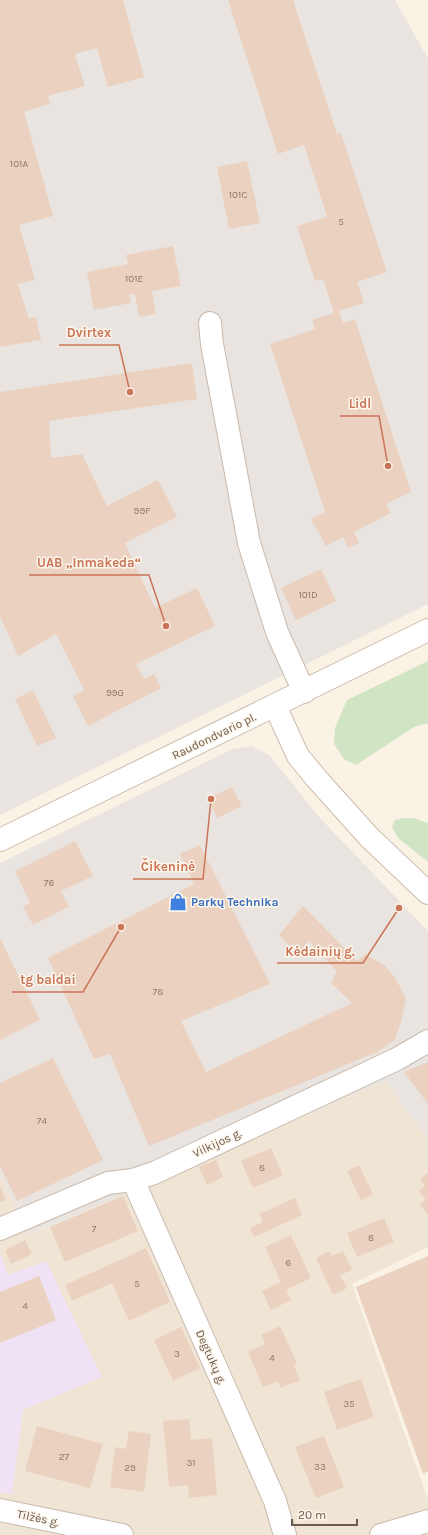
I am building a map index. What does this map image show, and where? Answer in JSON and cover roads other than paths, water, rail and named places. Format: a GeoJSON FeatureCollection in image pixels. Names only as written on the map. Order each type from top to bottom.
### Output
{"type":"FeatureCollection","features":[{"type":"Feature","properties":{"kind":"street"},"geometry":{"type":"LineString","coordinates":[[210,323],[248,543],[277,632],[304,692]]}},
{"type":"Feature","properties":{"kind":"street","name":"Raudondvario pl."},"geometry":{"type":"LineString","coordinates":[[0,840],[428,630]]}},
{"type":"Feature","properties":{"kind":"street"},"geometry":{"type":"LineString","coordinates":[[275,706],[298,756],[311,773],[370,837],[428,893]]}},
{"type":"Feature","properties":{"kind":"street","name":"Vilkijos g."},"geometry":{"type":"LineString","coordinates":[[0,1229],[108,1182],[133,1180],[154,1173],[368,1073],[397,1059],[428,1041]]}},
{"type":"Feature","properties":{"kind":"street","name":"Degtukų g."},"geometry":{"type":"LineString","coordinates":[[133,1180],[275,1501],[285,1535]]}},
{"type":"Feature","properties":{"kind":"street","name":"Tilžės g."},"geometry":{"type":"LineString","coordinates":[[0,1510],[122,1535]]}},
{"type":"Feature","properties":{"kind":"street"},"geometry":{"type":"LineString","coordinates":[[390,1534],[428,1521]]}},
{"type":"Feature","properties":{"kind":"place","name":"Dvirtex"},"geometry":{"type":"Point","coordinates":[130,392]}},
{"type":"Feature","properties":{"kind":"place","name":"Lidl"},"geometry":{"type":"Point","coordinates":[388,466]}},
{"type":"Feature","properties":{"kind":"place","name":"UAB „Inmakeda“"},"geometry":{"type":"Point","coordinates":[166,626]}},
{"type":"Feature","properties":{"kind":"place","name":"Čikeninė"},"geometry":{"type":"Point","coordinates":[211,799]}},
{"type":"Feature","properties":{"kind":"place","name":"Parkų Technika"},"geometry":{"type":"Point","coordinates":[178,902]}},
{"type":"Feature","properties":{"kind":"place","name":"Kėdainių g."},"geometry":{"type":"Point","coordinates":[399,908]}},
{"type":"Feature","properties":{"kind":"place","name":"tg baldai"},"geometry":{"type":"Point","coordinates":[121,927]}}]}
